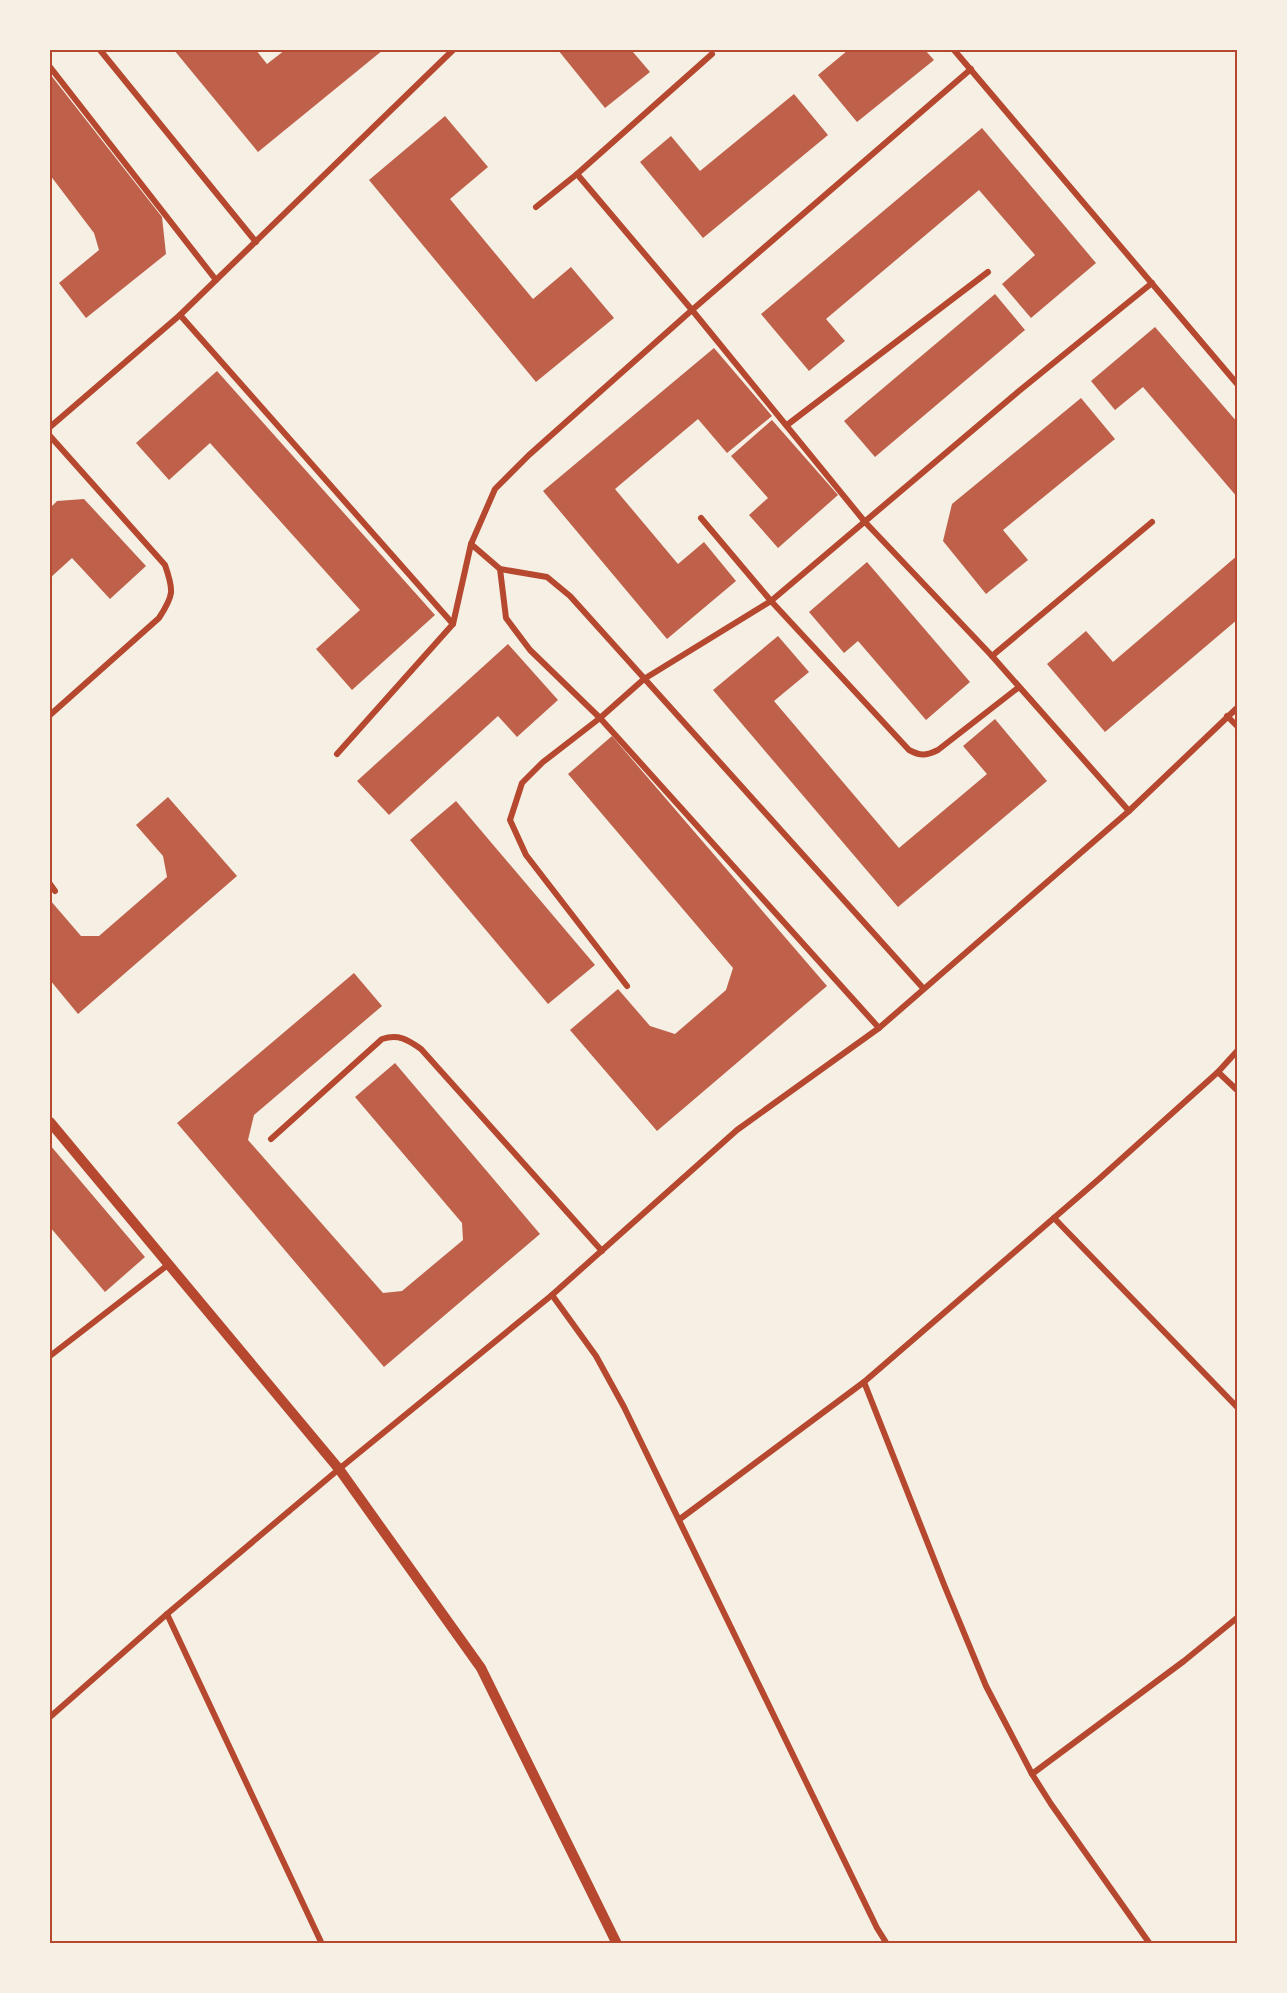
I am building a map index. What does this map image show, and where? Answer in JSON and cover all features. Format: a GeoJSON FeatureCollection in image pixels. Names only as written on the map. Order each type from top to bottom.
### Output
{"type":"FeatureCollection","features":[{"type":"Feature","properties":{"kind":"street"},"geometry":{"type":"LineString","coordinates":[[100,50],[256,243]]}},
{"type":"Feature","properties":{"kind":"street"},"geometry":{"type":"LineString","coordinates":[[50,427],[180,315],[453,50]]}},
{"type":"Feature","properties":{"kind":"street"},"geometry":{"type":"LineString","coordinates":[[954,50],[1238,386]]}},
{"type":"Feature","properties":{"kind":"street"},"geometry":{"type":"LineString","coordinates":[[536,207],[577,174],[712,54]]}},
{"type":"Feature","properties":{"kind":"street"},"geometry":{"type":"LineString","coordinates":[[50,67],[216,280]]}},
{"type":"Feature","properties":{"kind":"street"},"geometry":{"type":"LineString","coordinates":[[337,754],[453,624],[471,544],[495,489],[529,455],[692,310],[971,69]]}},
{"type":"Feature","properties":{"kind":"street"},"geometry":{"type":"LineString","coordinates":[[577,174],[692,310],[865,522],[992,656],[1129,811]]}},
{"type":"Feature","properties":{"kind":"street"},"geometry":{"type":"LineString","coordinates":[[787,425],[988,272]]}},
{"type":"Feature","properties":{"kind":"street"},"geometry":{"type":"LineString","coordinates":[[627,986],[526,855],[510,820],[522,783],[543,762],[600,718],[645,679],[771,601],[1019,391],[1152,283]]}},
{"type":"Feature","properties":{"kind":"street"},"geometry":{"type":"LineString","coordinates":[[180,315],[453,624]]}},
{"type":"Feature","properties":{"kind":"street"},"geometry":{"type":"LineString","coordinates":[[50,436],[165,565],[172,585],[171,600],[159,618],[50,715]]}},
{"type":"Feature","properties":{"kind":"street"},"geometry":{"type":"LineString","coordinates":[[701,518],[771,601],[909,750],[920,756],[929,755],[938,750],[1019,687]]}},
{"type":"Feature","properties":{"kind":"street"},"geometry":{"type":"LineString","coordinates":[[992,656],[1152,522]]}},
{"type":"Feature","properties":{"kind":"street"},"geometry":{"type":"LineString","coordinates":[[471,544],[500,569],[547,576],[570,597],[923,988]]}},
{"type":"Feature","properties":{"kind":"street"},"geometry":{"type":"LineString","coordinates":[[500,569],[506,618],[530,650],[600,718],[879,1028]]}},
{"type":"Feature","properties":{"kind":"street"},"geometry":{"type":"LineString","coordinates":[[50,1717],[166,1614],[339,1468],[552,1295],[737,1130],[879,1028],[1129,811],[1238,707]]}},
{"type":"Feature","properties":{"kind":"street"},"geometry":{"type":"LineString","coordinates":[[1227,716],[1238,727]]}},
{"type":"Feature","properties":{"kind":"street"},"geometry":{"type":"LineString","coordinates":[[50,884],[55,891]]}},
{"type":"Feature","properties":{"kind":"street"},"geometry":{"type":"LineString","coordinates":[[272,1139],[382,1039],[394,1035],[410,1041],[421,1049],[602,1251]]}},
{"type":"Feature","properties":{"kind":"street"},"geometry":{"type":"LineString","coordinates":[[680,1519],[864,1382],[1054,1218],[1218,1072],[1238,1050]]}},
{"type":"Feature","properties":{"kind":"street"},"geometry":{"type":"LineString","coordinates":[[1218,1072],[1238,1091]]}},
{"type":"Feature","properties":{"kind":"street"},"geometry":{"type":"LineString","coordinates":[[50,1122],[339,1468],[481,1668],[616,1944]]}},
{"type":"Feature","properties":{"kind":"street"},"geometry":{"type":"LineString","coordinates":[[1054,1218],[1238,1408]]}},
{"type":"Feature","properties":{"kind":"street"},"geometry":{"type":"LineString","coordinates":[[50,1356],[169,1264]]}},
{"type":"Feature","properties":{"kind":"street"},"geometry":{"type":"LineString","coordinates":[[552,1295],[573,1322],[624,1407],[872,1918],[887,1944]]}},
{"type":"Feature","properties":{"kind":"street"},"geometry":{"type":"LineString","coordinates":[[864,1382],[945,1587],[987,1686],[1032,1774],[1150,1944]]}},
{"type":"Feature","properties":{"kind":"street"},"geometry":{"type":"LineString","coordinates":[[166,1614],[322,1944]]}},
{"type":"Feature","properties":{"kind":"street"},"geometry":{"type":"LineString","coordinates":[[1032,1774],[1184,1661],[1238,1617]]}},
{"type":"Feature","properties":{"kind":"building"},"geometry":{"type":"Polygon","coordinates":[[[174,50],[256,50],[267,64],[285,50],[383,50],[258,152],[174,50]]]}},
{"type":"Feature","properties":{"kind":"building"},"geometry":{"type":"Polygon","coordinates":[[[558,50],[636,50],[633,52],[650,72],[605,108],[558,50]]]}},
{"type":"Feature","properties":{"kind":"building"},"geometry":{"type":"Polygon","coordinates":[[[845,50],[925,50],[934,60],[857,122],[818,75],[847,51],[845,50]]]}},
{"type":"Feature","properties":{"kind":"building"},"geometry":{"type":"Polygon","coordinates":[[[50,74],[162,217],[166,254],[86,318],[59,283],[99,250],[94,233],[50,175],[50,74]]]}},
{"type":"Feature","properties":{"kind":"building"},"geometry":{"type":"Polygon","coordinates":[[[794,94],[828,135],[703,238],[640,162],[671,136],[700,171],[794,94]]]}},
{"type":"Feature","properties":{"kind":"building"},"geometry":{"type":"Polygon","coordinates":[[[445,116],[488,167],[450,199],[533,299],[571,267],[614,318],[536,382],[369,180],[445,116]]]}},
{"type":"Feature","properties":{"kind":"building"},"geometry":{"type":"Polygon","coordinates":[[[982,128],[1096,263],[1031,318],[1002,284],[1035,255],[979,190],[826,319],[845,341],[809,371],[761,314],[982,128]]]}},
{"type":"Feature","properties":{"kind":"building"},"geometry":{"type":"Polygon","coordinates":[[[995,294],[1025,330],[875,457],[844,421],[995,294]]]}},
{"type":"Feature","properties":{"kind":"building"},"geometry":{"type":"Polygon","coordinates":[[[1155,327],[1238,423],[1238,498],[1143,387],[1115,410],[1091,381],[1155,327]]]}},
{"type":"Feature","properties":{"kind":"building"},"geometry":{"type":"Polygon","coordinates":[[[714,348],[772,416],[727,453],[698,419],[615,489],[678,564],[704,542],[736,581],[667,639],[543,491],[714,348]]]}},
{"type":"Feature","properties":{"kind":"building"},"geometry":{"type":"Polygon","coordinates":[[[217,371],[435,615],[352,690],[316,649],[360,610],[210,443],[169,480],[136,443],[217,371]]]}},
{"type":"Feature","properties":{"kind":"building"},"geometry":{"type":"Polygon","coordinates":[[[1081,398],[1115,439],[1003,530],[1028,560],[986,594],[943,541],[952,504],[1081,398]]]}},
{"type":"Feature","properties":{"kind":"building"},"geometry":{"type":"Polygon","coordinates":[[[772,420],[838,495],[778,548],[749,515],[768,498],[731,456],[772,420]]]}},
{"type":"Feature","properties":{"kind":"building"},"geometry":{"type":"Polygon","coordinates":[[[84,499],[146,566],[110,599],[72,558],[50,578],[50,508],[57,501],[84,499]]]}},
{"type":"Feature","properties":{"kind":"building"},"geometry":{"type":"Polygon","coordinates":[[[1238,555],[1238,619],[1105,732],[1047,664],[1086,631],[1113,662],[1238,555]]]}},
{"type":"Feature","properties":{"kind":"building"},"geometry":{"type":"Polygon","coordinates":[[[867,562],[970,682],[926,720],[858,641],[844,653],[809,612],[867,562]]]}},
{"type":"Feature","properties":{"kind":"building"},"geometry":{"type":"Polygon","coordinates":[[[778,636],[809,672],[774,701],[899,848],[987,774],[963,746],[995,719],[1047,781],[898,907],[713,690],[778,636]]]}},
{"type":"Feature","properties":{"kind":"building"},"geometry":{"type":"Polygon","coordinates":[[[508,644],[558,700],[517,737],[498,716],[389,815],[357,781],[508,644]]]}},
{"type":"Feature","properties":{"kind":"building"},"geometry":{"type":"Polygon","coordinates":[[[612,736],[827,986],[657,1131],[570,1030],[618,989],[650,1026],[675,1034],[726,990],[733,968],[568,774],[612,736]]]}},
{"type":"Feature","properties":{"kind":"building"},"geometry":{"type":"Polygon","coordinates":[[[168,797],[237,876],[78,1014],[50,980],[50,900],[81,936],[99,936],[167,877],[163,856],[136,825],[168,797]]]}},
{"type":"Feature","properties":{"kind":"building"},"geometry":{"type":"Polygon","coordinates":[[[456,801],[595,965],[548,1004],[410,840],[456,801]]]}},
{"type":"Feature","properties":{"kind":"building"},"geometry":{"type":"Polygon","coordinates":[[[354,973],[382,1006],[254,1115],[248,1140],[383,1293],[402,1291],[463,1240],[462,1223],[355,1097],[395,1063],[540,1234],[384,1367],[177,1123],[354,973]]]}},
{"type":"Feature","properties":{"kind":"building"},"geometry":{"type":"Polygon","coordinates":[[[50,1145],[145,1257],[105,1292],[50,1227],[50,1145]]]}}]}
